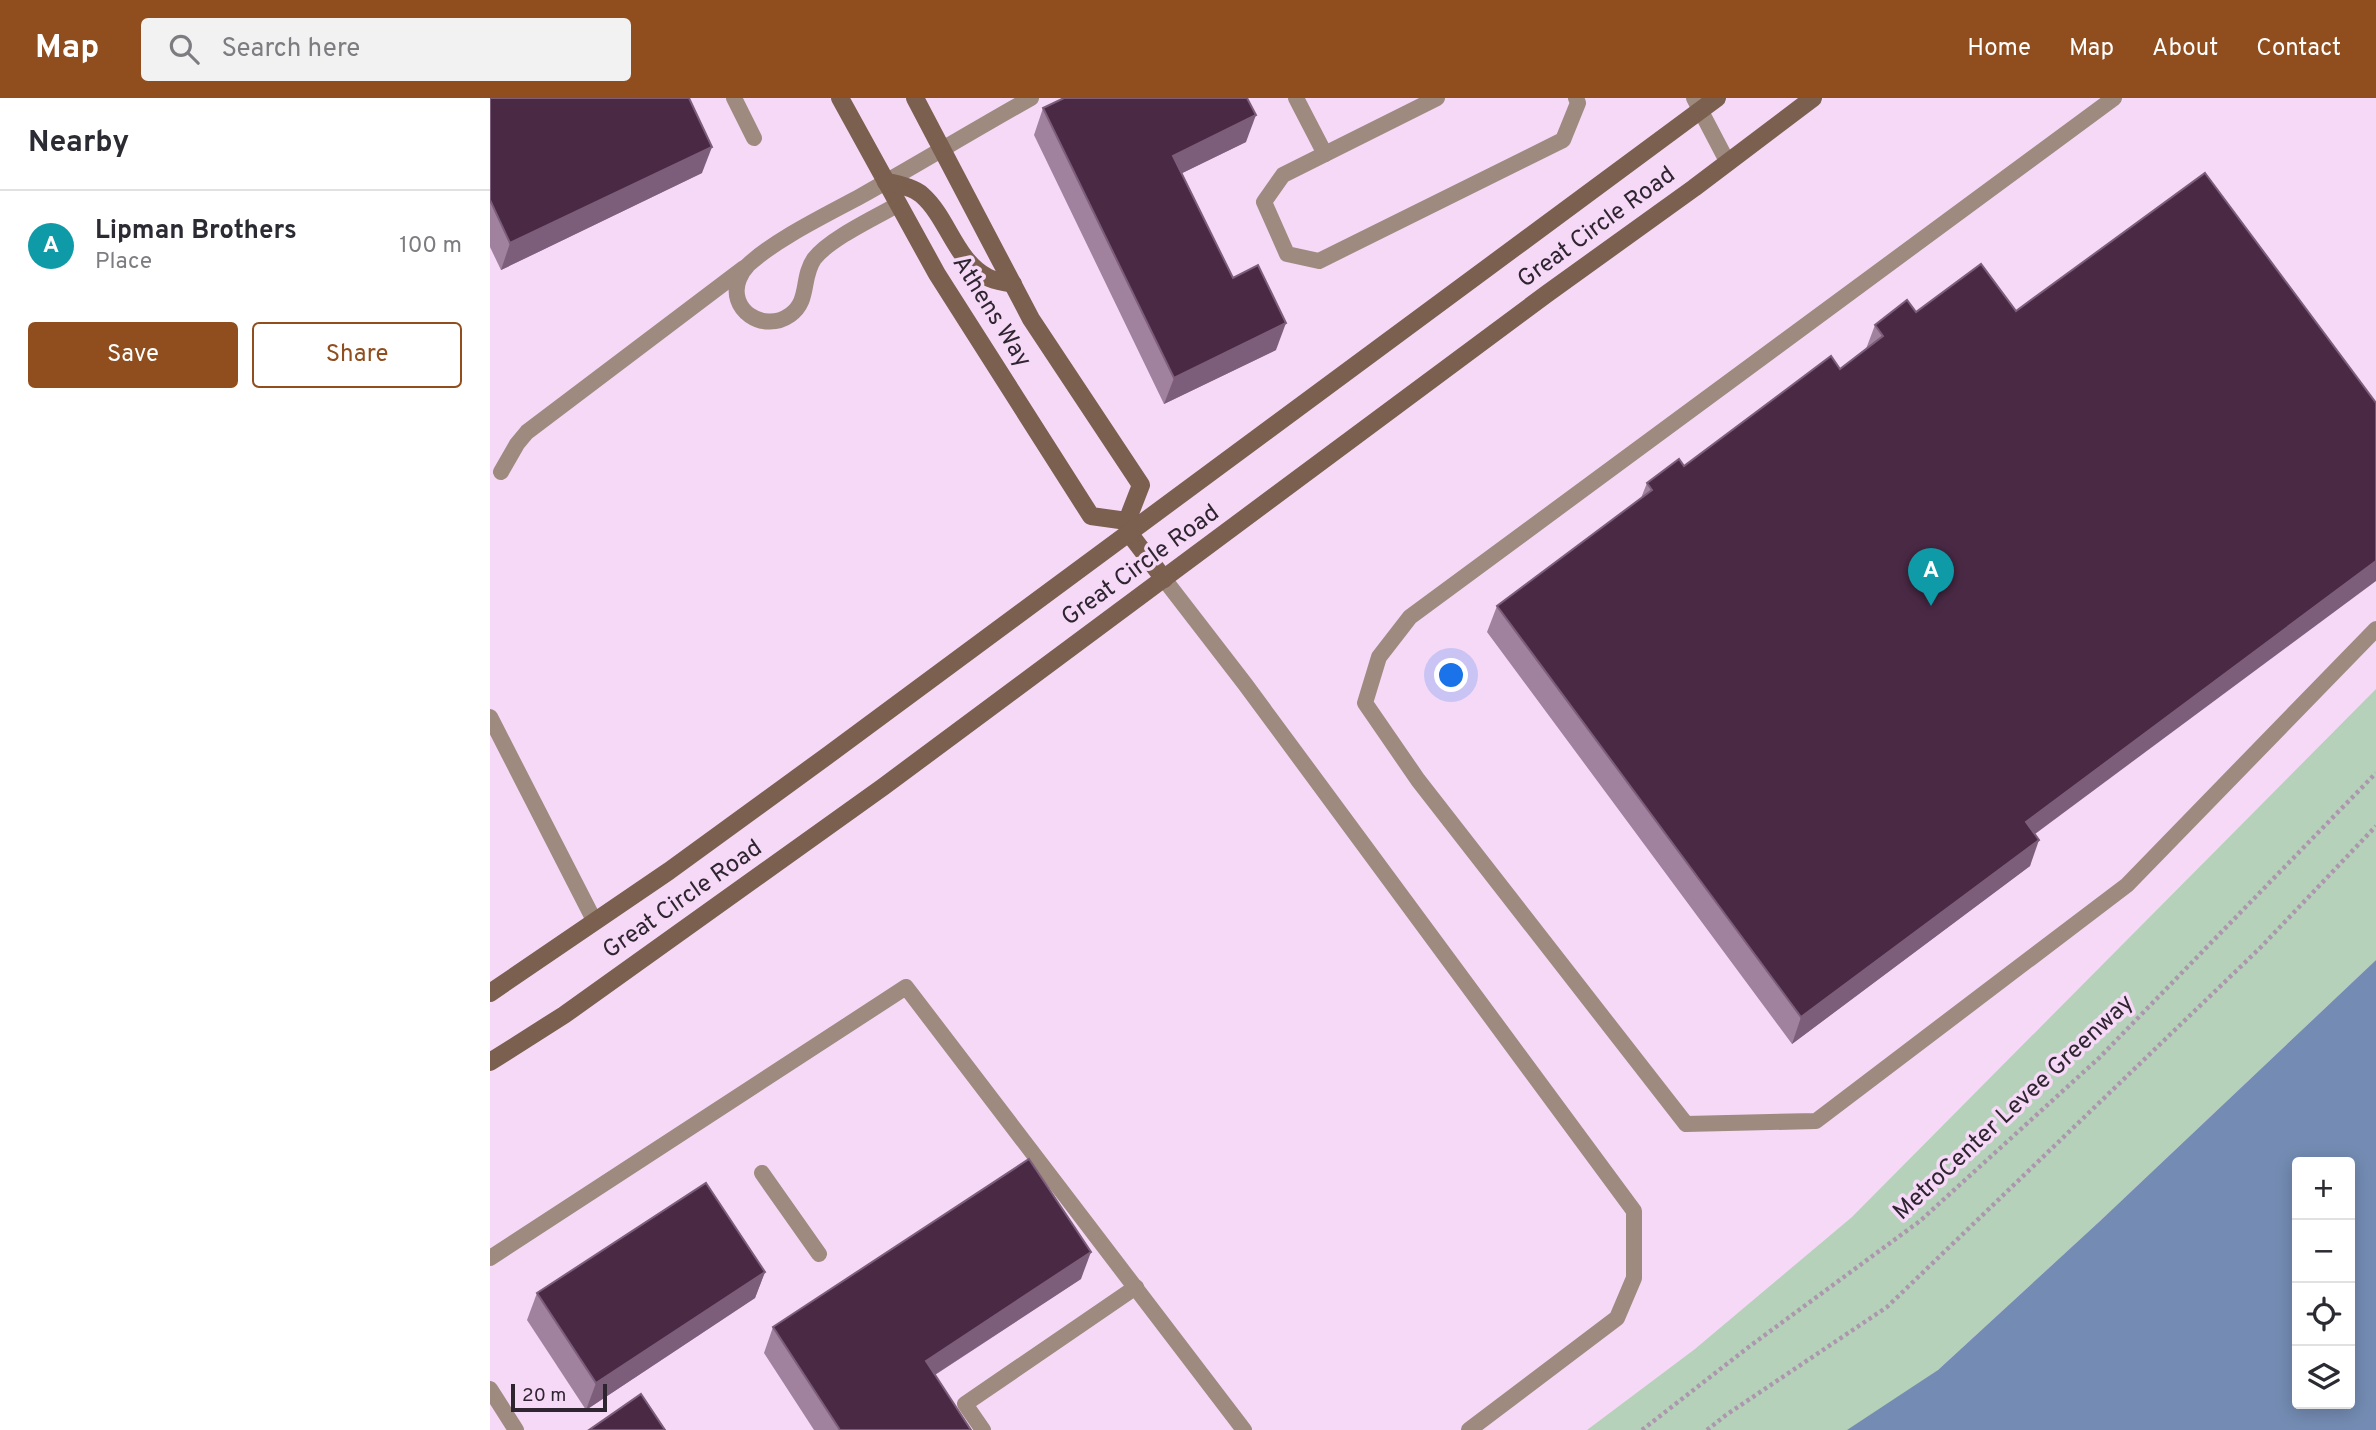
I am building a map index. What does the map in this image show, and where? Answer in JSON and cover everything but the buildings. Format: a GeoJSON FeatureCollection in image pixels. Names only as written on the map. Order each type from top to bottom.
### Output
{"type":"FeatureCollection","features":[{"type":"Feature","properties":{"kind":"street","name":"Athens Way"},"geometry":{"type":"LineString","coordinates":[[840,98],[937,274],[1091,516],[1128,527],[1141,485],[1031,319],[915,98]]}},
{"type":"Feature","properties":{"kind":"street","name":"Great Circle Road"},"geometry":{"type":"LineString","coordinates":[[490,993],[817,764],[1128,527],[1697,104],[1717,98]]}},
{"type":"Feature","properties":{"kind":"street","name":"Great Circle Road"},"geometry":{"type":"LineString","coordinates":[[490,1062],[564,1015],[872,795],[1813,98]]}},
{"type":"Feature","properties":{"kind":"street"},"geometry":{"type":"LineString","coordinates":[[886,181],[921,194],[934,209],[967,261],[987,278],[1013,285]]}},
{"type":"Feature","properties":{"kind":"street"},"geometry":{"type":"LineString","coordinates":[[1128,527],[1164,579]]}},
{"type":"Feature","properties":{"kind":"lane"},"geometry":{"type":"LineString","coordinates":[[734,98],[754,138]]}},
{"type":"Feature","properties":{"kind":"lane"},"geometry":{"type":"LineString","coordinates":[[501,472],[512,451],[527,432],[785,239],[1031,98]]}},
{"type":"Feature","properties":{"kind":"lane"},"geometry":{"type":"LineString","coordinates":[[1296,98],[1325,155]]}},
{"type":"Feature","properties":{"kind":"lane"},"geometry":{"type":"LineString","coordinates":[[1437,98],[1283,175],[1264,202],[1287,254],[1318,261],[1563,140],[1578,103],[1576,98]]}},
{"type":"Feature","properties":{"kind":"lane"},"geometry":{"type":"LineString","coordinates":[[2114,98],[1410,617],[1379,657],[1365,703],[1418,780],[1686,1124],[1816,1121],[2127,885],[2376,629]]}},
{"type":"Feature","properties":{"kind":"lane"},"geometry":{"type":"LineString","coordinates":[[1697,104],[1728,163]]}},
{"type":"Feature","properties":{"kind":"lane"},"geometry":{"type":"LineString","coordinates":[[746,267],[738,283],[740,303],[760,321],[778,321],[793,313],[803,301],[805,275],[822,250],[898,204]]}},
{"type":"Feature","properties":{"kind":"lane"},"geometry":{"type":"LineString","coordinates":[[1164,579],[1245,684],[1634,1211],[1634,1278],[1617,1318],[1469,1430]]}},
{"type":"Feature","properties":{"kind":"lane"},"geometry":{"type":"LineString","coordinates":[[490,717],[595,922]]}},
{"type":"Feature","properties":{"kind":"lane"},"geometry":{"type":"LineString","coordinates":[[490,1258],[906,987],[1244,1430]]}},
{"type":"Feature","properties":{"kind":"lane"},"geometry":{"type":"LineString","coordinates":[[762,1173],[819,1254]]}},
{"type":"Feature","properties":{"kind":"lane"},"geometry":{"type":"LineString","coordinates":[[983,1430],[965,1404],[1136,1287]]}},
{"type":"Feature","properties":{"kind":"lane"},"geometry":{"type":"LineString","coordinates":[[490,1389],[516,1430]]}},
{"type":"Feature","properties":{"kind":"path","name":"MetroCenter Levee Greenway"},"geometry":{"type":"LineString","coordinates":[[1642,1430],[1750,1346],[1920,1221],[2099,1058],[2376,773]]}},
{"type":"Feature","properties":{"kind":"path"},"geometry":{"type":"LineString","coordinates":[[1707,1430],[1887,1307],[2260,948],[2376,826]]}},
{"type":"Feature","properties":{"kind":"green space"},"geometry":{"type":"Polygon","coordinates":[[[2376,689],[2376,960],[2100,1221],[1938,1370],[1851,1430],[1587,1430],[1695,1349],[1852,1217],[2376,689]]]}},
{"type":"Feature","properties":{"kind":"water"},"geometry":{"type":"Polygon","coordinates":[[[2376,960],[2376,1430],[1847,1430],[1938,1370],[2376,960]]]}},
{"type":"Feature","properties":{"kind":"place","name":"Lipman Brothers"},"geometry":{"type":"Point","coordinates":[1931,606]}}]}
